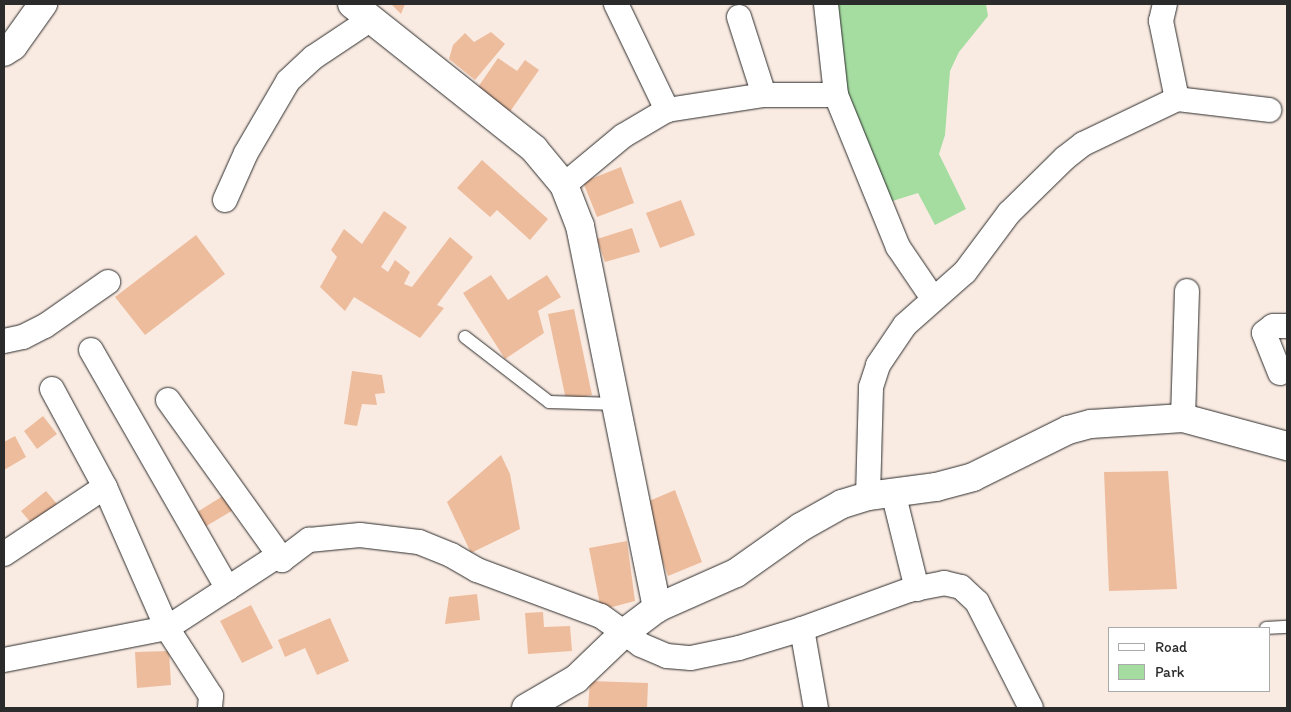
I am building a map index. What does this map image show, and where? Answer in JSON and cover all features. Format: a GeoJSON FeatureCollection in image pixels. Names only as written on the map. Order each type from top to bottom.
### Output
{"type":"FeatureCollection","features":[{"type":"Feature","properties":{"kind":"street"},"geometry":{"type":"LineString","coordinates":[[4,52],[13,46],[42,4]]}},
{"type":"Feature","properties":{"kind":"street"},"geometry":{"type":"LineString","coordinates":[[616,4],[667,110]]}},
{"type":"Feature","properties":{"kind":"street"},"geometry":{"type":"LineString","coordinates":[[826,4],[836,95],[888,227],[898,247],[932,297]]}},
{"type":"Feature","properties":{"kind":"street"},"geometry":{"type":"LineString","coordinates":[[1165,4],[1161,21],[1177,99]]}},
{"type":"Feature","properties":{"kind":"street"},"geometry":{"type":"LineString","coordinates":[[225,200],[255,136],[288,81],[361,11],[534,149],[564,185],[580,226],[657,608]]}},
{"type":"Feature","properties":{"kind":"street"},"geometry":{"type":"LineString","coordinates":[[739,17],[764,95]]}},
{"type":"Feature","properties":{"kind":"street"},"geometry":{"type":"LineString","coordinates":[[564,185],[623,136],[667,110],[764,95],[836,95]]}},
{"type":"Feature","properties":{"kind":"street"},"geometry":{"type":"LineString","coordinates":[[917,589],[881,494],[871,387],[890,346],[932,297],[965,272],[1009,213],[1065,158],[1083,144],[1177,99],[1269,110]]}},
{"type":"Feature","properties":{"kind":"street"},"geometry":{"type":"LineString","coordinates":[[4,341],[24,337],[45,326],[108,282]]}},
{"type":"Feature","properties":{"kind":"street"},"geometry":{"type":"LineString","coordinates":[[1183,418],[1186,291]]}},
{"type":"Feature","properties":{"kind":"street"},"geometry":{"type":"LineString","coordinates":[[1280,373],[1264,333],[1273,326],[1287,326]]}},
{"type":"Feature","properties":{"kind":"street"},"geometry":{"type":"LineString","coordinates":[[90,350],[228,588]]}},
{"type":"Feature","properties":{"kind":"street"},"geometry":{"type":"LineString","coordinates":[[52,389],[105,487],[167,628],[214,704]]}},
{"type":"Feature","properties":{"kind":"street"},"geometry":{"type":"LineString","coordinates":[[168,400],[282,560],[309,540],[328,536],[360,535],[419,542],[477,570],[601,616],[641,645],[667,656],[691,658],[802,629],[917,589],[944,584],[961,588],[977,602],[1031,708]]}},
{"type":"Feature","properties":{"kind":"street"},"geometry":{"type":"LineString","coordinates":[[526,708],[576,679],[624,633],[657,608],[736,573],[801,527],[842,504],[881,494],[936,487],[973,477],[1068,430],[1091,424],[1183,418],[1287,446]]}},
{"type":"Feature","properties":{"kind":"street"},"geometry":{"type":"LineString","coordinates":[[4,554],[105,487]]}},
{"type":"Feature","properties":{"kind":"street"},"geometry":{"type":"LineString","coordinates":[[4,660],[167,628],[279,555]]}},
{"type":"Feature","properties":{"kind":"street"},"geometry":{"type":"LineString","coordinates":[[802,629],[816,708]]}},
{"type":"Feature","properties":{"kind":"lane"},"geometry":{"type":"LineString","coordinates":[[466,337],[549,402],[617,404]]}},
{"type":"Feature","properties":{"kind":"lane"},"geometry":{"type":"LineString","coordinates":[[1271,628],[1287,627]]}},
{"type":"Feature","properties":{"kind":"green space"},"geometry":{"type":"Polygon","coordinates":[[[835,4],[986,4],[988,16],[959,52],[950,71],[945,135],[939,154],[966,209],[935,225],[918,193],[886,203],[849,103],[835,4]]]}},
{"type":"Feature","properties":{"kind":"building"},"geometry":{"type":"Polygon","coordinates":[[[391,4],[405,4],[401,14],[391,4]]]}},
{"type":"Feature","properties":{"kind":"building"},"geometry":{"type":"Polygon","coordinates":[[[491,32],[505,44],[475,80],[449,59],[453,45],[465,33],[474,42],[491,32]]]}},
{"type":"Feature","properties":{"kind":"building"},"geometry":{"type":"Polygon","coordinates":[[[498,58],[517,71],[525,60],[539,70],[507,116],[474,93],[498,58]]]}},
{"type":"Feature","properties":{"kind":"building"},"geometry":{"type":"Polygon","coordinates":[[[482,160],[548,219],[530,240],[497,210],[490,217],[457,188],[482,160]]]}},
{"type":"Feature","properties":{"kind":"building"},"geometry":{"type":"Polygon","coordinates":[[[621,167],[634,203],[597,217],[583,182],[621,167]]]}},
{"type":"Feature","properties":{"kind":"building"},"geometry":{"type":"Polygon","coordinates":[[[681,200],[695,235],[660,248],[646,213],[681,200]]]}},
{"type":"Feature","properties":{"kind":"building"},"geometry":{"type":"Polygon","coordinates":[[[384,211],[407,227],[381,267],[388,272],[395,260],[410,272],[404,284],[412,287],[450,237],[473,257],[437,305],[444,308],[420,338],[354,297],[345,311],[320,287],[337,257],[331,250],[344,229],[362,244],[384,211]]]}},
{"type":"Feature","properties":{"kind":"building"},"geometry":{"type":"Polygon","coordinates":[[[632,228],[640,252],[605,262],[597,239],[632,228]]]}},
{"type":"Feature","properties":{"kind":"building"},"geometry":{"type":"Polygon","coordinates":[[[196,235],[225,274],[145,335],[115,297],[196,235]]]}},
{"type":"Feature","properties":{"kind":"building"},"geometry":{"type":"Polygon","coordinates":[[[491,275],[508,300],[547,275],[561,297],[538,311],[544,333],[505,359],[463,293],[491,275]]]}},
{"type":"Feature","properties":{"kind":"building"},"geometry":{"type":"Polygon","coordinates":[[[574,309],[592,395],[566,400],[548,314],[574,309]]]}},
{"type":"Feature","properties":{"kind":"building"},"geometry":{"type":"Polygon","coordinates":[[[352,371],[382,375],[385,393],[375,394],[377,405],[362,404],[357,426],[344,424],[352,371]]]}},
{"type":"Feature","properties":{"kind":"building"},"geometry":{"type":"Polygon","coordinates":[[[43,416],[57,434],[37,449],[24,431],[43,416]]]}},
{"type":"Feature","properties":{"kind":"building"},"geometry":{"type":"Polygon","coordinates":[[[15,436],[26,457],[4,470],[4,442],[15,436]]]}},
{"type":"Feature","properties":{"kind":"building"},"geometry":{"type":"Polygon","coordinates":[[[501,455],[510,474],[520,529],[471,553],[447,502],[501,455]]]}},
{"type":"Feature","properties":{"kind":"building"},"geometry":{"type":"Polygon","coordinates":[[[1168,471],[1177,589],[1109,591],[1104,472],[1168,471]]]}},
{"type":"Feature","properties":{"kind":"building"},"geometry":{"type":"Polygon","coordinates":[[[675,490],[702,562],[668,576],[642,504],[675,490]]]}},
{"type":"Feature","properties":{"kind":"building"},"geometry":{"type":"Polygon","coordinates":[[[46,491],[57,504],[32,524],[21,511],[46,491]]]}},
{"type":"Feature","properties":{"kind":"building"},"geometry":{"type":"Polygon","coordinates":[[[226,494],[235,509],[203,528],[194,514],[226,494]]]}},
{"type":"Feature","properties":{"kind":"building"},"geometry":{"type":"Polygon","coordinates":[[[627,541],[635,601],[601,610],[589,548],[627,541]]]}},
{"type":"Feature","properties":{"kind":"building"},"geometry":{"type":"Polygon","coordinates":[[[477,594],[480,620],[445,624],[449,597],[477,594]]]}},
{"type":"Feature","properties":{"kind":"building"},"geometry":{"type":"Polygon","coordinates":[[[251,605],[273,648],[242,663],[220,621],[251,605]]]}},
{"type":"Feature","properties":{"kind":"building"},"geometry":{"type":"Polygon","coordinates":[[[543,612],[544,627],[570,626],[572,651],[528,654],[525,613],[543,612]]]}},
{"type":"Feature","properties":{"kind":"building"},"geometry":{"type":"Polygon","coordinates":[[[330,618],[349,661],[317,675],[305,648],[285,657],[278,640],[330,618]]]}},
{"type":"Feature","properties":{"kind":"building"},"geometry":{"type":"Polygon","coordinates":[[[169,651],[171,685],[137,688],[135,652],[169,651]]]}},
{"type":"Feature","properties":{"kind":"building"},"geometry":{"type":"Polygon","coordinates":[[[590,681],[648,683],[647,708],[588,708],[590,681]]]}}]}
